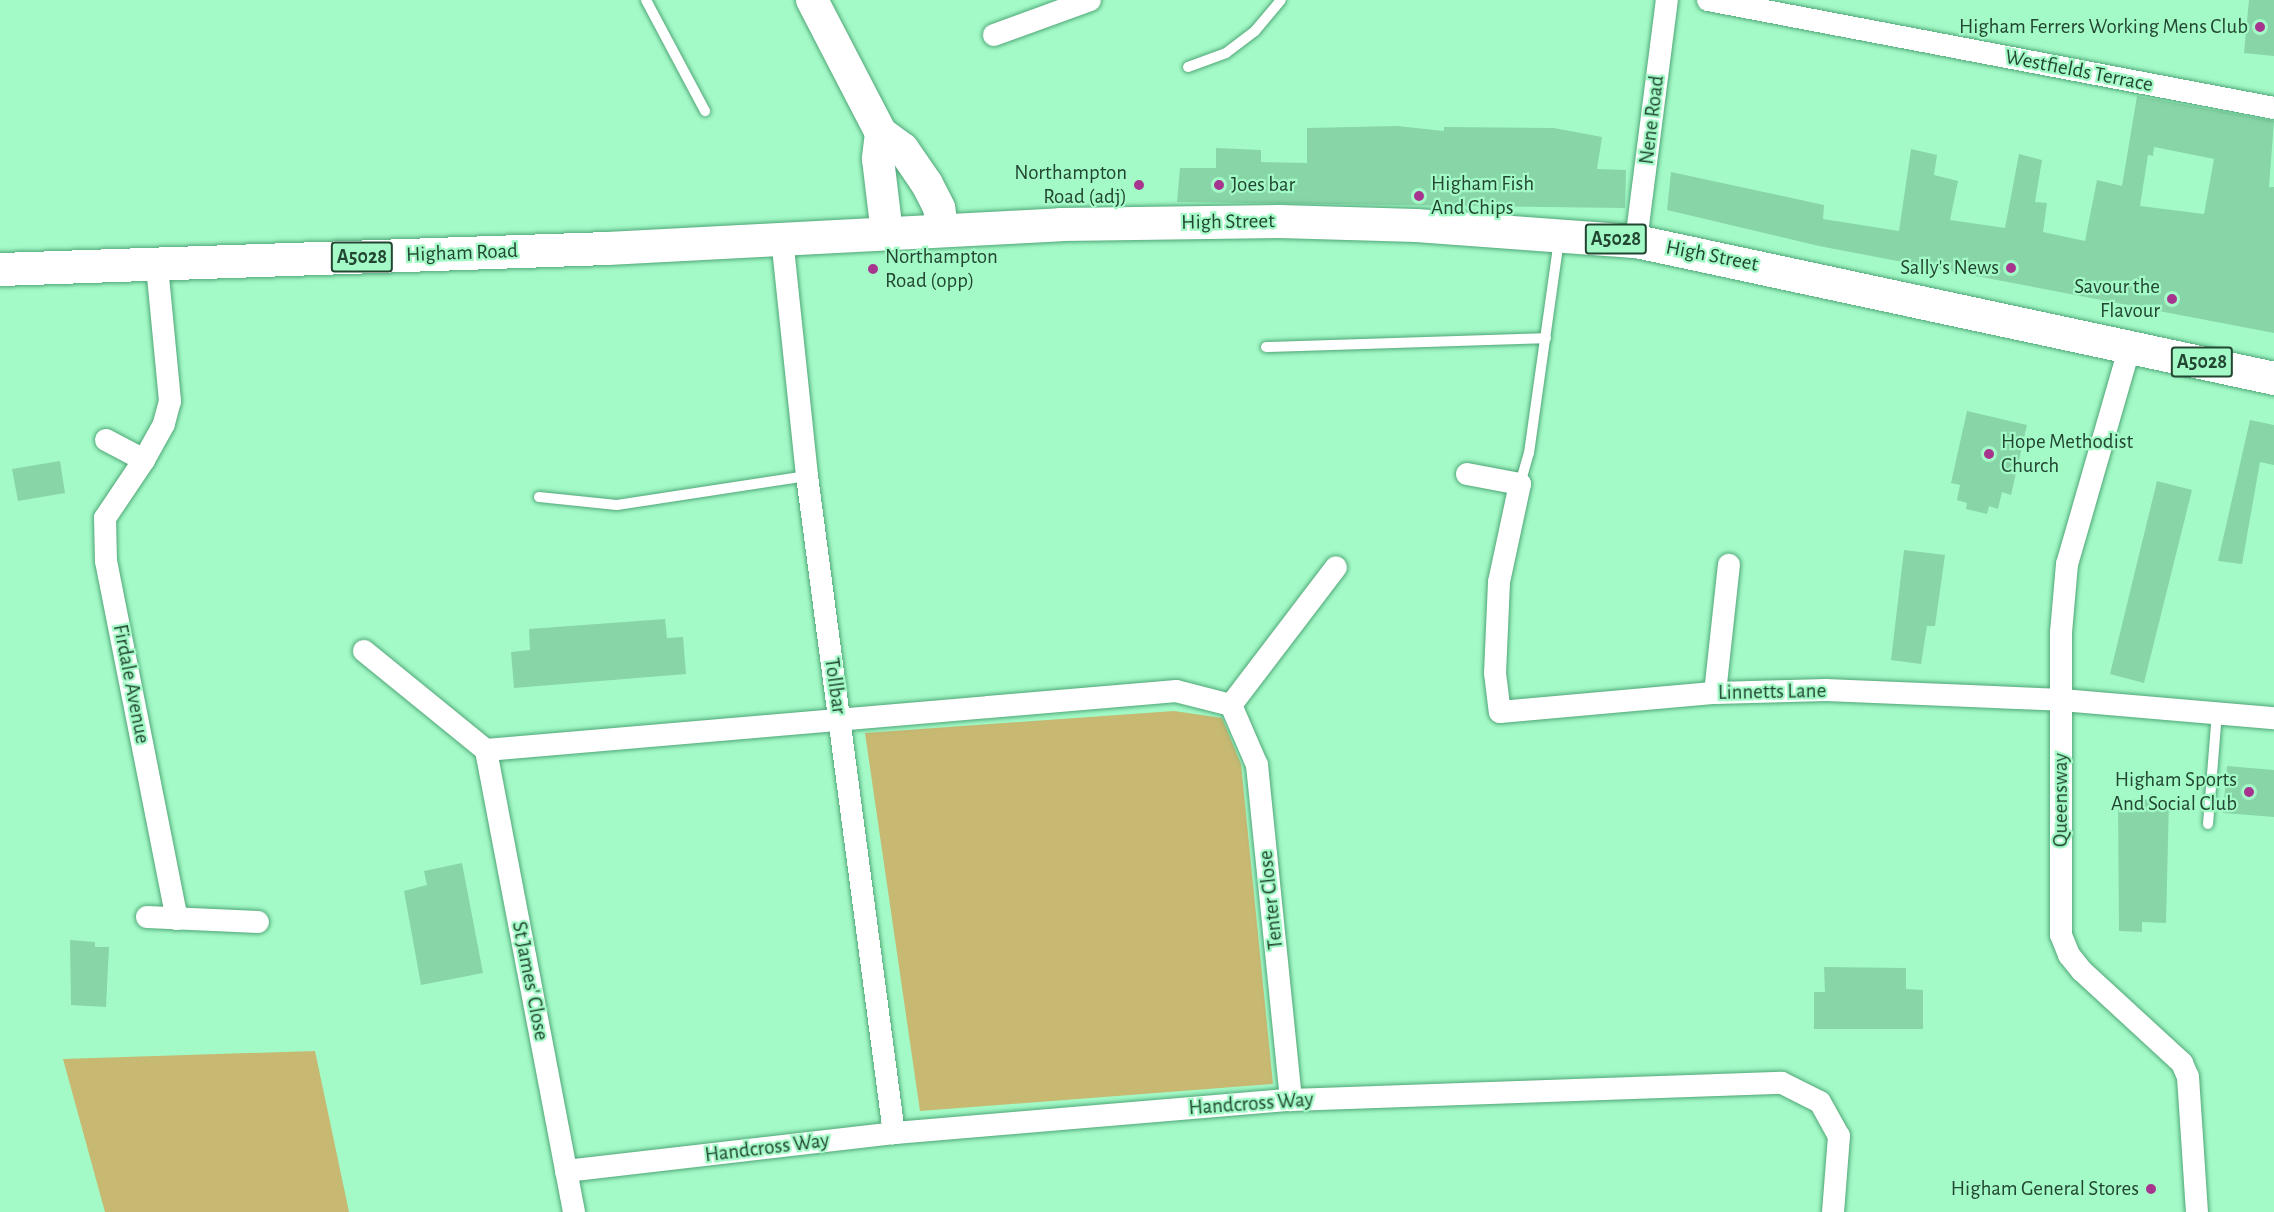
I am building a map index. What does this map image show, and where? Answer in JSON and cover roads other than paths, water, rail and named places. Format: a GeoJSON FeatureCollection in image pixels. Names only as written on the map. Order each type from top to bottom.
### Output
{"type":"FeatureCollection","features":[{"type":"Feature","properties":{"kind":"main road"},"geometry":{"type":"LineString","coordinates":[[812,0],[881,133],[916,164],[939,208],[943,230]]}},
{"type":"Feature","properties":{"kind":"main road"},"geometry":{"type":"LineString","coordinates":[[881,133],[878,159],[887,232]]}},
{"type":"Feature","properties":{"kind":"main road","name":"High Street"},"geometry":{"type":"LineString","coordinates":[[887,232],[1279,221],[1559,234],[1636,241],[2274,378]]}},
{"type":"Feature","properties":{"kind":"main road","name":"Higham Road"},"geometry":{"type":"LineString","coordinates":[[0,269],[158,266],[887,232]]}},
{"type":"Feature","properties":{"kind":"street"},"geometry":{"type":"LineString","coordinates":[[994,34],[1090,0]]}},
{"type":"Feature","properties":{"kind":"street","name":"Nene Road"},"geometry":{"type":"LineString","coordinates":[[1636,241],[1667,0]]}},
{"type":"Feature","properties":{"kind":"street","name":"Westfields Terrace"},"geometry":{"type":"LineString","coordinates":[[1708,0],[2274,108]]}},
{"type":"Feature","properties":{"kind":"street","name":"Tollbar"},"geometry":{"type":"LineString","coordinates":[[782,238],[807,476],[894,1133]]}},
{"type":"Feature","properties":{"kind":"street","name":"Firdale Avenue"},"geometry":{"type":"LineString","coordinates":[[158,266],[170,401],[164,424],[144,460],[105,518],[106,561],[177,919]]}},
{"type":"Feature","properties":{"kind":"street","name":"Queensway"},"geometry":{"type":"LineString","coordinates":[[2130,346],[2067,564],[2061,632],[2061,935],[2068,955],[2082,971],[2182,1063],[2188,1077],[2197,1212]]}},
{"type":"Feature","properties":{"kind":"street"},"geometry":{"type":"LineString","coordinates":[[106,440],[144,460]]}},
{"type":"Feature","properties":{"kind":"street"},"geometry":{"type":"LineString","coordinates":[[1467,474],[1520,484]]}},
{"type":"Feature","properties":{"kind":"street","name":"Linnetts Lane"},"geometry":{"type":"LineString","coordinates":[[1520,484],[1499,582],[1495,673],[1500,712],[1715,693],[1826,690],[2062,700],[2217,711],[2274,718]]}},
{"type":"Feature","properties":{"kind":"street"},"geometry":{"type":"LineString","coordinates":[[1715,693],[1730,565]]}},
{"type":"Feature","properties":{"kind":"street"},"geometry":{"type":"LineString","coordinates":[[364,651],[486,750],[839,718],[1176,691],[1231,705],[1336,567]]}},
{"type":"Feature","properties":{"kind":"street","name":"Tenter Close"},"geometry":{"type":"LineString","coordinates":[[1231,705],[1257,765],[1292,1100]]}},
{"type":"Feature","properties":{"kind":"street","name":"St James' Close"},"geometry":{"type":"LineString","coordinates":[[486,750],[574,1212]]}},
{"type":"Feature","properties":{"kind":"street"},"geometry":{"type":"LineString","coordinates":[[147,917],[258,922]]}},
{"type":"Feature","properties":{"kind":"street","name":"Handcross Way"},"geometry":{"type":"LineString","coordinates":[[566,1171],[894,1133],[1292,1100],[1782,1083],[1820,1102],[1839,1136],[1833,1212]]}},
{"type":"Feature","properties":{"kind":"lane"},"geometry":{"type":"LineString","coordinates":[[646,0],[705,111]]}},
{"type":"Feature","properties":{"kind":"lane"},"geometry":{"type":"LineString","coordinates":[[1188,68],[1227,52],[1255,31],[1281,0]]}},
{"type":"Feature","properties":{"kind":"lane","name":"Linnetts Lane"},"geometry":{"type":"LineString","coordinates":[[1520,484],[1529,453],[1559,234]]}},
{"type":"Feature","properties":{"kind":"lane"},"geometry":{"type":"LineString","coordinates":[[1266,347],[1546,338]]}},
{"type":"Feature","properties":{"kind":"lane"},"geometry":{"type":"LineString","coordinates":[[539,497],[617,504],[807,476]]}},
{"type":"Feature","properties":{"kind":"lane"},"geometry":{"type":"LineString","coordinates":[[2208,824],[2217,711]]}},
{"type":"Feature","properties":{"kind":"place","name":"Higham Ferrers Working Mens Club"},"geometry":{"type":"Point","coordinates":[2260,27]}},
{"type":"Feature","properties":{"kind":"place","name":"Northampton Road (adj)"},"geometry":{"type":"Point","coordinates":[1139,185]}},
{"type":"Feature","properties":{"kind":"place","name":"Joes bar"},"geometry":{"type":"Point","coordinates":[1219,185]}},
{"type":"Feature","properties":{"kind":"place","name":"Higham Fish And Chips"},"geometry":{"type":"Point","coordinates":[1419,196]}},
{"type":"Feature","properties":{"kind":"place","name":"Sally's News"},"geometry":{"type":"Point","coordinates":[2011,268]}},
{"type":"Feature","properties":{"kind":"place","name":"Northampton Road (opp)"},"geometry":{"type":"Point","coordinates":[873,269]}},
{"type":"Feature","properties":{"kind":"place","name":"Savour the Flavour"},"geometry":{"type":"Point","coordinates":[2172,299]}},
{"type":"Feature","properties":{"kind":"place","name":"Hope Methodist Church"},"geometry":{"type":"Point","coordinates":[1989,454]}},
{"type":"Feature","properties":{"kind":"place","name":"Higham Sports And Social Club"},"geometry":{"type":"Point","coordinates":[2249,792]}},
{"type":"Feature","properties":{"kind":"place","name":"Higham General Stores"},"geometry":{"type":"Point","coordinates":[2151,1189]}}]}
